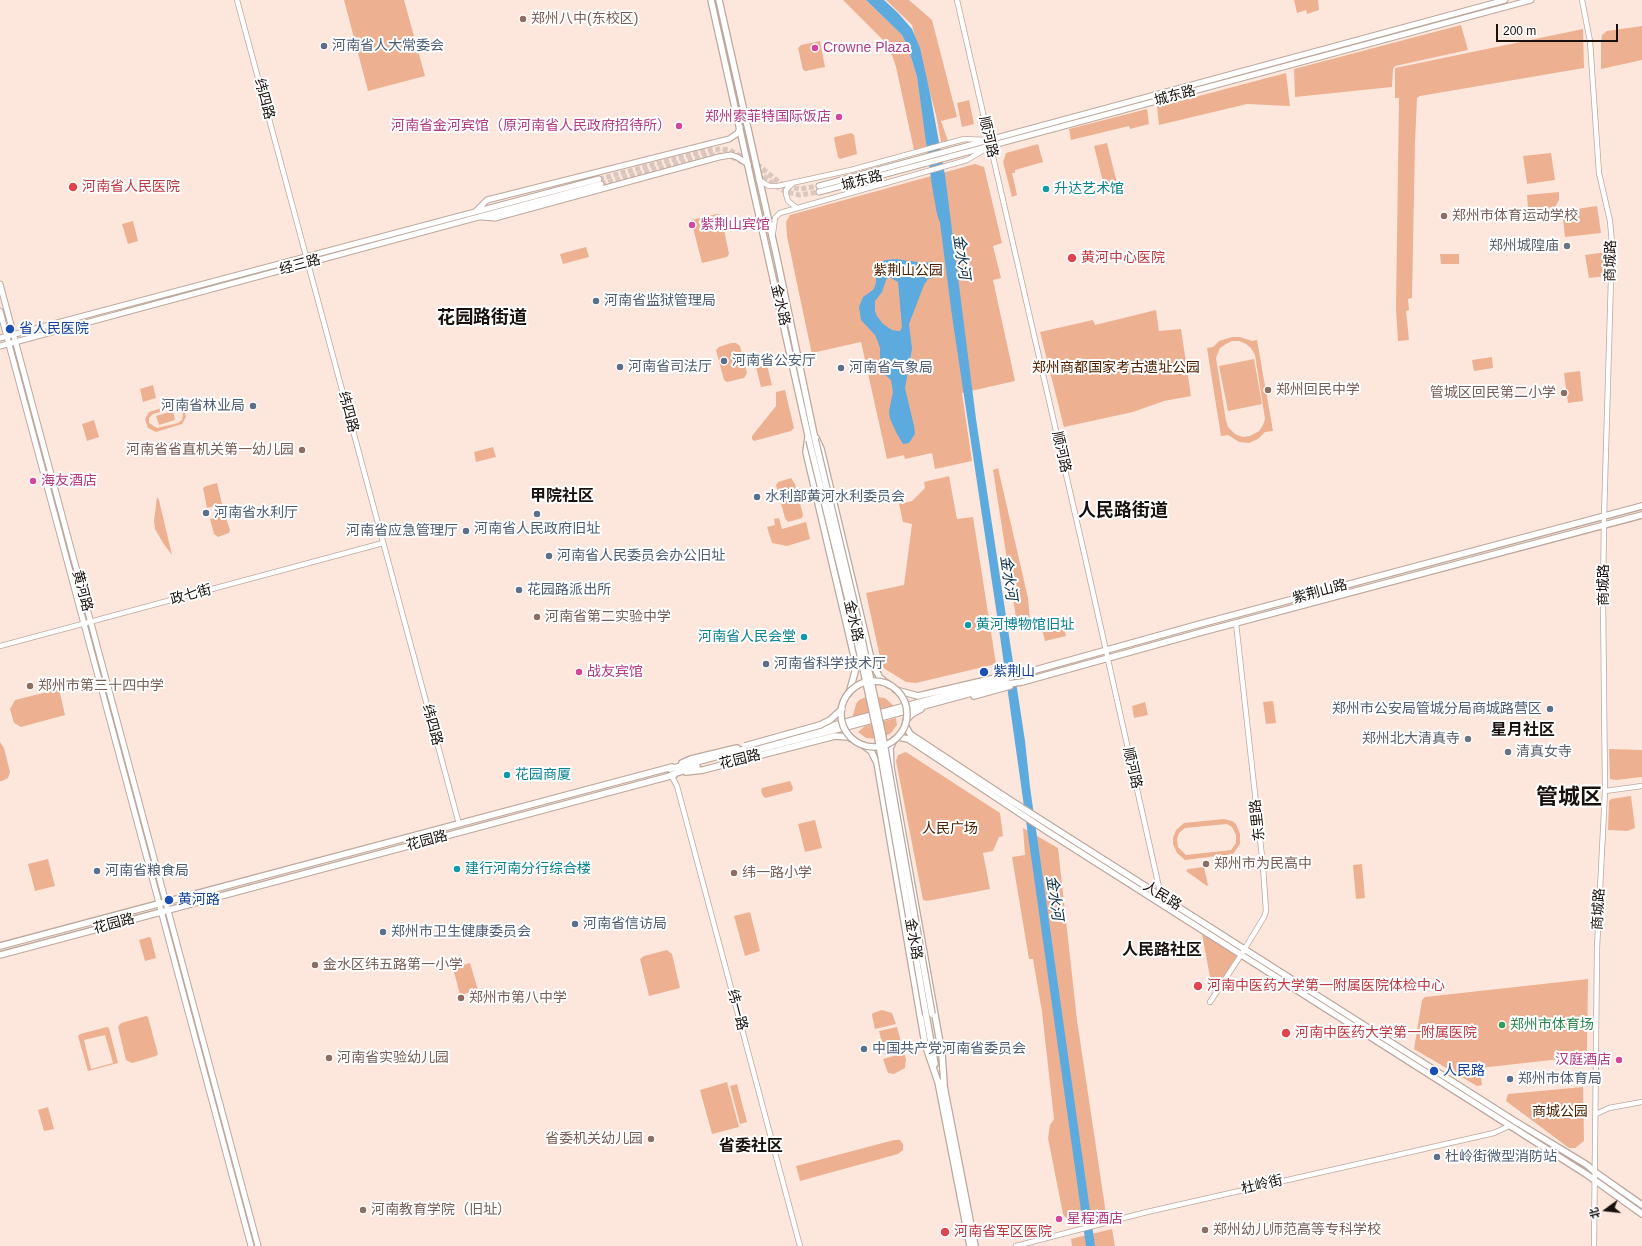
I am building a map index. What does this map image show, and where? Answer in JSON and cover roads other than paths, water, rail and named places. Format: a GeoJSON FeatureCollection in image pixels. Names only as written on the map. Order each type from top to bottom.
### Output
{"type":"FeatureCollection","features":[{"type":"Feature","properties":{"kind":"main road","name":"金水路"},"geometry":{"type":"LineString","coordinates":[[711,0],[812,437],[875,697],[895,804],[929,1015],[970,1246]]}},
{"type":"Feature","properties":{"kind":"main road","name":"金水路"},"geometry":{"type":"LineString","coordinates":[[719,0],[773,240],[812,437]]}},
{"type":"Feature","properties":{"kind":"main road","name":"城东路"},"geometry":{"type":"LineString","coordinates":[[819,186],[1505,0]]}},
{"type":"Feature","properties":{"kind":"main road","name":"城东路"},"geometry":{"type":"LineString","coordinates":[[819,192],[1531,0]]}},
{"type":"Feature","properties":{"kind":"main road"},"geometry":{"type":"LineString","coordinates":[[740,127],[738,133],[729,139],[487,200],[476,214],[495,218],[719,157],[731,155],[748,164]]}},
{"type":"Feature","properties":{"kind":"main road","name":"经三路"},"geometry":{"type":"LineString","coordinates":[[0,338],[306,256],[600,182]]}},
{"type":"Feature","properties":{"kind":"main road","name":"经三路"},"geometry":{"type":"LineString","coordinates":[[0,346],[308,263],[476,214]]}},
{"type":"Feature","properties":{"kind":"main road","name":"黄河路"},"geometry":{"type":"LineString","coordinates":[[0,284],[258,1246]]}},
{"type":"Feature","properties":{"kind":"main road","name":"黄河路"},"geometry":{"type":"LineString","coordinates":[[0,311],[251,1246]]}},
{"type":"Feature","properties":{"kind":"main road"},"geometry":{"type":"LineString","coordinates":[[906,723],[906,706],[902,697],[877,673],[872,663],[822,449],[812,437],[806,452],[854,656],[855,672],[849,693],[842,708],[842,717],[844,726],[854,740],[871,751],[877,763],[925,1044],[941,1084]]}},
{"type":"Feature","properties":{"kind":"main road","name":"紫荆山路"},"geometry":{"type":"LineString","coordinates":[[999,683],[1020,674],[1106,650],[1642,506]]}},
{"type":"Feature","properties":{"kind":"main road","name":"紫荆山路"},"geometry":{"type":"LineString","coordinates":[[999,683],[1022,682],[1236,623],[1642,515]]}},
{"type":"Feature","properties":{"kind":"main road"},"geometry":{"type":"LineString","coordinates":[[849,693],[857,686],[866,682],[880,682],[889,685]]}},
{"type":"Feature","properties":{"kind":"main road"},"geometry":{"type":"LineString","coordinates":[[896,690],[918,696],[957,687],[999,683]]}},
{"type":"Feature","properties":{"kind":"main road"},"geometry":{"type":"LineString","coordinates":[[941,1084],[942,1054],[891,768],[890,748],[912,714],[921,709],[960,699],[999,683]]}},
{"type":"Feature","properties":{"kind":"main road"},"geometry":{"type":"LineString","coordinates":[[670,769],[999,683]]}},
{"type":"Feature","properties":{"kind":"main road"},"geometry":{"type":"LineString","coordinates":[[671,775],[693,767],[850,726],[999,683]]}},
{"type":"Feature","properties":{"kind":"main road","name":"花园路"},"geometry":{"type":"LineString","coordinates":[[0,946],[670,769],[691,759],[820,725],[830,720],[842,708]]}},
{"type":"Feature","properties":{"kind":"main road","name":"人民路"},"geometry":{"type":"LineString","coordinates":[[906,723],[910,734],[1044,821],[1586,1165],[1642,1205]]}},
{"type":"Feature","properties":{"kind":"main road","name":"花园路"},"geometry":{"type":"LineString","coordinates":[[0,955],[671,775],[703,770],[835,736],[848,736],[854,740]]}},
{"type":"Feature","properties":{"kind":"main road"},"geometry":{"type":"LineString","coordinates":[[863,745],[872,747],[881,746],[896,739]]}},
{"type":"Feature","properties":{"kind":"main road","name":"人民路"},"geometry":{"type":"LineString","coordinates":[[896,739],[908,739],[1045,830],[1586,1174],[1642,1214]]}},
{"type":"Feature","properties":{"kind":"main road","name":"金水路"},"geometry":{"type":"LineString","coordinates":[[941,1084],[976,1246]]}},
{"type":"Feature","properties":{"kind":"street","name":"纬四路"},"geometry":{"type":"LineString","coordinates":[[237,0],[459,824]]}},
{"type":"Feature","properties":{"kind":"street","name":"顺河路"},"geometry":{"type":"LineString","coordinates":[[957,0],[1163,905]]}},
{"type":"Feature","properties":{"kind":"street","name":"商城路"},"geometry":{"type":"LineString","coordinates":[[1582,0],[1590,41],[1599,173],[1610,221],[1612,244],[1604,517],[1603,596],[1605,791],[1597,948],[1594,1246]]}},
{"type":"Feature","properties":{"kind":"street"},"geometry":{"type":"LineString","coordinates":[[759,180],[773,186],[851,170],[964,139],[988,140]]}},
{"type":"Feature","properties":{"kind":"street"},"geometry":{"type":"LineString","coordinates":[[773,240],[773,224],[777,215],[780,213],[928,170],[968,160],[990,146]]}},
{"type":"Feature","properties":{"kind":"street"},"geometry":{"type":"LineString","coordinates":[[794,182],[788,187],[786,194],[788,201],[797,208]]}},
{"type":"Feature","properties":{"kind":"street","name":"政七街"},"geometry":{"type":"LineString","coordinates":[[0,646],[383,543]]}},
{"type":"Feature","properties":{"kind":"street","name":"东里路"},"geometry":{"type":"LineString","coordinates":[[1210,1002],[1264,917],[1266,905],[1236,623]]}},
{"type":"Feature","properties":{"kind":"street","name":"纬一路"},"geometry":{"type":"LineString","coordinates":[[671,775],[677,786],[800,1246]]}},
{"type":"Feature","properties":{"kind":"street"},"geometry":{"type":"LineString","coordinates":[[1605,791],[1642,786]]}},
{"type":"Feature","properties":{"kind":"street"},"geometry":{"type":"LineString","coordinates":[[1596,1114],[1609,1108],[1642,1102]]}},
{"type":"Feature","properties":{"kind":"street","name":"杜岭街"},"geometry":{"type":"LineString","coordinates":[[1016,1246],[1105,1222],[1494,1133],[1509,1126]]}},
{"type":"Feature","properties":{"kind":"water"},"geometry":{"type":"Polygon","coordinates":[[[866,0],[884,0],[912,29],[920,48],[930,93],[945,175],[976,419],[1025,741],[1030,787],[1095,1246],[1086,1246],[998,622],[952,316],[940,223],[932,186],[917,77],[908,47],[902,35],[866,0]]]}},
{"type":"Feature","properties":{"kind":"water"},"geometry":{"type":"Polygon","coordinates":[[[896,259],[925,263],[932,261],[934,276],[933,278],[928,279],[924,285],[909,324],[912,349],[905,388],[915,434],[909,443],[903,444],[890,419],[889,411],[893,392],[891,380],[882,372],[878,342],[875,335],[861,320],[859,307],[863,297],[873,290],[875,286],[876,269],[878,264],[885,260],[896,259]],[[889,277],[886,280],[882,292],[875,301],[875,311],[883,324],[892,330],[900,331],[902,327],[898,282],[889,277]]]}},
{"type":"Feature","properties":{"kind":"tunnel"},"geometry":{"type":"LineString","coordinates":[[599,179],[709,150],[721,149],[729,150],[758,165],[780,183],[788,187],[800,189],[819,186]]}},
{"type":"Feature","properties":{"kind":"tunnel"},"geometry":{"type":"LineString","coordinates":[[601,184],[710,155],[728,155],[755,169],[777,187],[786,192],[800,195],[819,192]]}},
{"type":"Feature","properties":{"kind":"place","name":"郑州八中(东校区)"},"geometry":{"type":"Point","coordinates":[523,19]}},
{"type":"Feature","properties":{"kind":"place","name":"河南省人大常委会"},"geometry":{"type":"Point","coordinates":[324,46]}},
{"type":"Feature","properties":{"kind":"place","name":"Crowne Plaza"},"geometry":{"type":"Point","coordinates":[815,48]}},
{"type":"Feature","properties":{"kind":"place","name":"郑州索菲特国际饭店"},"geometry":{"type":"Point","coordinates":[839,117]}},
{"type":"Feature","properties":{"kind":"place","name":"河南省金河宾馆（原河南省人民政府招待所）"},"geometry":{"type":"Point","coordinates":[679,126]}},
{"type":"Feature","properties":{"kind":"place","name":"河南省人民医院"},"geometry":{"type":"Point","coordinates":[73,187]}},
{"type":"Feature","properties":{"kind":"place","name":"升达艺术馆"},"geometry":{"type":"Point","coordinates":[1046,189]}},
{"type":"Feature","properties":{"kind":"place","name":"郑州市体育运动学校"},"geometry":{"type":"Point","coordinates":[1444,216]}},
{"type":"Feature","properties":{"kind":"place","name":"紫荆山宾馆"},"geometry":{"type":"Point","coordinates":[692,225]}},
{"type":"Feature","properties":{"kind":"place","name":"郑州城隍庙"},"geometry":{"type":"Point","coordinates":[1567,246]}},
{"type":"Feature","properties":{"kind":"place","name":"黄河中心医院"},"geometry":{"type":"Point","coordinates":[1072,258]}},
{"type":"Feature","properties":{"kind":"place","name":"河南省监狱管理局"},"geometry":{"type":"Point","coordinates":[596,301]}},
{"type":"Feature","properties":{"kind":"place","name":"省人民医院"},"geometry":{"type":"Point","coordinates":[10,329]}},
{"type":"Feature","properties":{"kind":"place","name":"河南省公安厅"},"geometry":{"type":"Point","coordinates":[724,361]}},
{"type":"Feature","properties":{"kind":"place","name":"河南省司法厅"},"geometry":{"type":"Point","coordinates":[620,367]}},
{"type":"Feature","properties":{"kind":"place","name":"河南省气象局"},"geometry":{"type":"Point","coordinates":[841,368]}},
{"type":"Feature","properties":{"kind":"place","name":"郑州回民中学"},"geometry":{"type":"Point","coordinates":[1268,390]}},
{"type":"Feature","properties":{"kind":"place","name":"管城区回民第二小学"},"geometry":{"type":"Point","coordinates":[1564,393]}},
{"type":"Feature","properties":{"kind":"place","name":"河南省林业局"},"geometry":{"type":"Point","coordinates":[253,406]}},
{"type":"Feature","properties":{"kind":"place","name":"河南省省直机关第一幼儿园"},"geometry":{"type":"Point","coordinates":[302,450]}},
{"type":"Feature","properties":{"kind":"place","name":"海友酒店"},"geometry":{"type":"Point","coordinates":[33,481]}},
{"type":"Feature","properties":{"kind":"place","name":"水利部黄河水利委员会"},"geometry":{"type":"Point","coordinates":[757,497]}},
{"type":"Feature","properties":{"kind":"place","name":"河南省水利厅"},"geometry":{"type":"Point","coordinates":[206,513]}},
{"type":"Feature","properties":{"kind":"place","name":"河南省人民政府旧址"},"geometry":{"type":"Point","coordinates":[537,514]}},
{"type":"Feature","properties":{"kind":"place","name":"河南省应急管理厅"},"geometry":{"type":"Point","coordinates":[466,531]}},
{"type":"Feature","properties":{"kind":"place","name":"河南省人民委员会办公旧址"},"geometry":{"type":"Point","coordinates":[549,556]}},
{"type":"Feature","properties":{"kind":"place","name":"花园路派出所"},"geometry":{"type":"Point","coordinates":[519,590]}},
{"type":"Feature","properties":{"kind":"place","name":"河南省第二实验中学"},"geometry":{"type":"Point","coordinates":[537,617]}},
{"type":"Feature","properties":{"kind":"place","name":"黄河博物馆旧址"},"geometry":{"type":"Point","coordinates":[968,625]}},
{"type":"Feature","properties":{"kind":"place","name":"河南省人民会堂"},"geometry":{"type":"Point","coordinates":[804,637]}},
{"type":"Feature","properties":{"kind":"place","name":"河南省科学技术厅"},"geometry":{"type":"Point","coordinates":[766,664]}},
{"type":"Feature","properties":{"kind":"place","name":"战友宾馆"},"geometry":{"type":"Point","coordinates":[579,672]}},
{"type":"Feature","properties":{"kind":"place","name":"紫荆山"},"geometry":{"type":"Point","coordinates":[984,672]}},
{"type":"Feature","properties":{"kind":"place","name":"郑州市第三十四中学"},"geometry":{"type":"Point","coordinates":[30,686]}},
{"type":"Feature","properties":{"kind":"place","name":"郑州市公安局管城分局商城路营区"},"geometry":{"type":"Point","coordinates":[1550,709]}},
{"type":"Feature","properties":{"kind":"place","name":"郑州北大清真寺"},"geometry":{"type":"Point","coordinates":[1468,739]}},
{"type":"Feature","properties":{"kind":"place","name":"清真女寺"},"geometry":{"type":"Point","coordinates":[1508,752]}},
{"type":"Feature","properties":{"kind":"place","name":"花园商厦"},"geometry":{"type":"Point","coordinates":[507,775]}},
{"type":"Feature","properties":{"kind":"place","name":"郑州市为民高中"},"geometry":{"type":"Point","coordinates":[1206,864]}},
{"type":"Feature","properties":{"kind":"place","name":"建行河南分行综合楼"},"geometry":{"type":"Point","coordinates":[457,869]}},
{"type":"Feature","properties":{"kind":"place","name":"河南省粮食局"},"geometry":{"type":"Point","coordinates":[97,871]}},
{"type":"Feature","properties":{"kind":"place","name":"纬一路小学"},"geometry":{"type":"Point","coordinates":[734,873]}},
{"type":"Feature","properties":{"kind":"place","name":"黄河路"},"geometry":{"type":"Point","coordinates":[169,900]}},
{"type":"Feature","properties":{"kind":"place","name":"河南省信访局"},"geometry":{"type":"Point","coordinates":[575,924]}},
{"type":"Feature","properties":{"kind":"place","name":"郑州市卫生健康委员会"},"geometry":{"type":"Point","coordinates":[383,932]}},
{"type":"Feature","properties":{"kind":"place","name":"金水区纬五路第一小学"},"geometry":{"type":"Point","coordinates":[315,965]}},
{"type":"Feature","properties":{"kind":"place","name":"河南中医药大学第一附属医院体检中心"},"geometry":{"type":"Point","coordinates":[1198,986]}},
{"type":"Feature","properties":{"kind":"place","name":"郑州市第八中学"},"geometry":{"type":"Point","coordinates":[461,998]}},
{"type":"Feature","properties":{"kind":"place","name":"郑州市体育场"},"geometry":{"type":"Point","coordinates":[1502,1025]}},
{"type":"Feature","properties":{"kind":"place","name":"河南中医药大学第一附属医院"},"geometry":{"type":"Point","coordinates":[1286,1033]}},
{"type":"Feature","properties":{"kind":"place","name":"中国共产党河南省委员会"},"geometry":{"type":"Point","coordinates":[864,1049]}},
{"type":"Feature","properties":{"kind":"place","name":"河南省实验幼儿园"},"geometry":{"type":"Point","coordinates":[329,1058]}},
{"type":"Feature","properties":{"kind":"place","name":"汉庭酒店"},"geometry":{"type":"Point","coordinates":[1619,1060]}},
{"type":"Feature","properties":{"kind":"place","name":"人民路"},"geometry":{"type":"Point","coordinates":[1434,1071]}},
{"type":"Feature","properties":{"kind":"place","name":"郑州市体育局"},"geometry":{"type":"Point","coordinates":[1510,1079]}},
{"type":"Feature","properties":{"kind":"place","name":"省委机关幼儿园"},"geometry":{"type":"Point","coordinates":[651,1139]}},
{"type":"Feature","properties":{"kind":"place","name":"杜岭街微型消防站"},"geometry":{"type":"Point","coordinates":[1437,1157]}},
{"type":"Feature","properties":{"kind":"place","name":"河南教育学院（旧址）"},"geometry":{"type":"Point","coordinates":[363,1210]}},
{"type":"Feature","properties":{"kind":"place","name":"星程酒店"},"geometry":{"type":"Point","coordinates":[1059,1219]}},
{"type":"Feature","properties":{"kind":"place","name":"郑州幼儿师范高等专科学校"},"geometry":{"type":"Point","coordinates":[1205,1230]}},
{"type":"Feature","properties":{"kind":"place","name":"河南省军区医院"},"geometry":{"type":"Point","coordinates":[945,1232]}},
{"type":"Feature","properties":{"kind":"district","name":"花园路街道"},"geometry":{"type":"Point","coordinates":[482,318]}},
{"type":"Feature","properties":{"kind":"district","name":"甲院社区"},"geometry":{"type":"Point","coordinates":[562,497]}},
{"type":"Feature","properties":{"kind":"district","name":"人民路街道"},"geometry":{"type":"Point","coordinates":[1123,511]}},
{"type":"Feature","properties":{"kind":"district","name":"星月社区"},"geometry":{"type":"Point","coordinates":[1523,731]}},
{"type":"Feature","properties":{"kind":"district","name":"管城区"},"geometry":{"type":"Point","coordinates":[1569,798]}},
{"type":"Feature","properties":{"kind":"district","name":"人民路社区"},"geometry":{"type":"Point","coordinates":[1162,951]}},
{"type":"Feature","properties":{"kind":"district","name":"省委社区"},"geometry":{"type":"Point","coordinates":[751,1147]}},
{"type":"Feature","properties":{"kind":"water label","name":"金水河"},"geometry":{"type":"Point","coordinates":[961,257]}},
{"type":"Feature","properties":{"kind":"water label","name":"金水河"},"geometry":{"type":"Point","coordinates":[1008,578]}},
{"type":"Feature","properties":{"kind":"water label","name":"金水河"},"geometry":{"type":"Point","coordinates":[1054,898]}},
{"type":"Feature","properties":{"kind":"park label","name":"紫荆山公园"},"geometry":{"type":"Point","coordinates":[908,271]}},
{"type":"Feature","properties":{"kind":"park label","name":"郑州商都国家考古遗址公园"},"geometry":{"type":"Point","coordinates":[1116,368]}},
{"type":"Feature","properties":{"kind":"park label","name":"人民广场"},"geometry":{"type":"Point","coordinates":[950,829]}},
{"type":"Feature","properties":{"kind":"park label","name":"商城公园"},"geometry":{"type":"Point","coordinates":[1560,1112]}}]}
